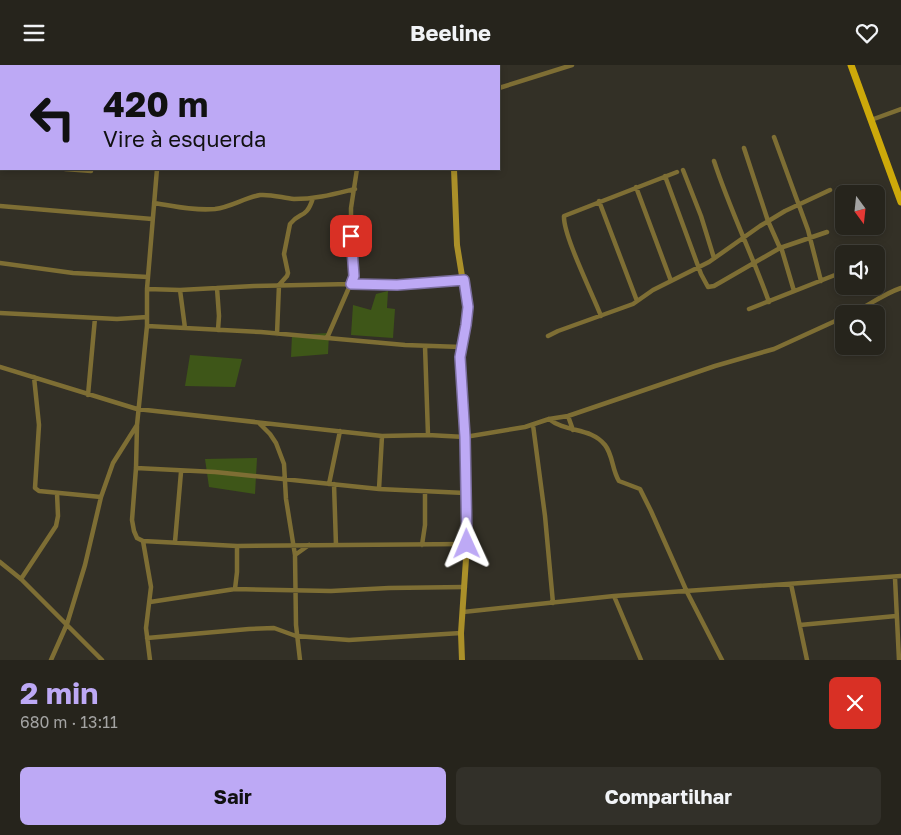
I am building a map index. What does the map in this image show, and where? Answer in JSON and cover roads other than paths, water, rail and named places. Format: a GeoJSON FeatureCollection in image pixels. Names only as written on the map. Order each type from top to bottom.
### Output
{"type":"FeatureCollection","features":[{"type":"Feature","properties":{"kind":"main road"},"geometry":{"type":"LineString","coordinates":[[851,65],[901,202]]}},
{"type":"Feature","properties":{"kind":"street"},"geometry":{"type":"LineString","coordinates":[[500,88],[572,65]]}},
{"type":"Feature","properties":{"kind":"street"},"geometry":{"type":"LineString","coordinates":[[871,120],[901,109]]}},
{"type":"Feature","properties":{"kind":"street"},"geometry":{"type":"LineString","coordinates":[[774,137],[799,204],[821,281]]}},
{"type":"Feature","properties":{"kind":"street"},"geometry":{"type":"LineString","coordinates":[[744,148],[768,221],[781,248],[794,291]]}},
{"type":"Feature","properties":{"kind":"street"},"geometry":{"type":"LineString","coordinates":[[714,161],[742,238],[756,263],[769,302]]}},
{"type":"Feature","properties":{"kind":"street"},"geometry":{"type":"LineString","coordinates":[[78,170],[91,171]]}},
{"type":"Feature","properties":{"kind":"street"},"geometry":{"type":"LineString","coordinates":[[157,170],[147,289],[147,326],[136,425],[136,468],[132,520],[137,538],[143,541],[237,546],[294,544],[467,544]]}},
{"type":"Feature","properties":{"kind":"street"},"geometry":{"type":"LineString","coordinates":[[327,338],[354,276],[351,208],[357,170]]}},
{"type":"Feature","properties":{"kind":"street"},"geometry":{"type":"LineString","coordinates":[[454,170],[457,245],[468,307],[460,357],[465,437],[467,544],[462,660]]}},
{"type":"Feature","properties":{"kind":"street"},"geometry":{"type":"LineString","coordinates":[[601,316],[572,245],[563,218],[565,215],[680,171],[701,216],[714,258]]}},
{"type":"Feature","properties":{"kind":"street"},"geometry":{"type":"LineString","coordinates":[[665,176],[706,285],[711,287],[781,248],[827,232]]}},
{"type":"Feature","properties":{"kind":"street"},"geometry":{"type":"LineString","coordinates":[[636,187],[671,281]]}},
{"type":"Feature","properties":{"kind":"street"},"geometry":{"type":"LineString","coordinates":[[154,203],[215,209],[258,195],[294,199],[313,198],[326,197],[355,189]]}},
{"type":"Feature","properties":{"kind":"street"},"geometry":{"type":"LineString","coordinates":[[548,337],[637,301],[700,267],[768,221],[830,190]]}},
{"type":"Feature","properties":{"kind":"street"},"geometry":{"type":"LineString","coordinates":[[277,333],[279,285],[288,273],[284,253],[290,224],[307,212],[313,198]]}},
{"type":"Feature","properties":{"kind":"street"},"geometry":{"type":"LineString","coordinates":[[599,201],[637,301]]}},
{"type":"Feature","properties":{"kind":"street"},"geometry":{"type":"LineString","coordinates":[[0,206],[152,219]]}},
{"type":"Feature","properties":{"kind":"street"},"geometry":{"type":"LineString","coordinates":[[0,263],[73,273],[148,277]]}},
{"type":"Feature","properties":{"kind":"street"},"geometry":{"type":"LineString","coordinates":[[749,309],[835,275]]}},
{"type":"Feature","properties":{"kind":"street"},"geometry":{"type":"LineString","coordinates":[[147,289],[180,290],[279,285],[397,285],[464,280]]}},
{"type":"Feature","properties":{"kind":"street"},"geometry":{"type":"LineString","coordinates":[[216,287],[220,316],[218,330]]}},
{"type":"Feature","properties":{"kind":"street"},"geometry":{"type":"LineString","coordinates":[[869,305],[887,293],[901,288]]}},
{"type":"Feature","properties":{"kind":"street"},"geometry":{"type":"LineString","coordinates":[[180,290],[185,328]]}},
{"type":"Feature","properties":{"kind":"street"},"geometry":{"type":"LineString","coordinates":[[0,313],[117,319],[147,317]]}},
{"type":"Feature","properties":{"kind":"street"},"geometry":{"type":"LineString","coordinates":[[88,395],[94,318]]}},
{"type":"Feature","properties":{"kind":"street"},"geometry":{"type":"LineString","coordinates":[[0,367],[137,409],[382,436],[428,435],[465,437],[533,425],[549,419],[568,416],[715,366],[774,349],[835,321]]}},
{"type":"Feature","properties":{"kind":"street"},"geometry":{"type":"LineString","coordinates":[[147,326],[277,333],[424,346],[461,347]]}},
{"type":"Feature","properties":{"kind":"street"},"geometry":{"type":"LineString","coordinates":[[424,346],[428,435]]}},
{"type":"Feature","properties":{"kind":"street"},"geometry":{"type":"LineString","coordinates":[[34,377],[40,425],[35,485],[39,491],[101,497]]}},
{"type":"Feature","properties":{"kind":"street"},"geometry":{"type":"LineString","coordinates":[[568,416],[573,429]]}},
{"type":"Feature","properties":{"kind":"street"},"geometry":{"type":"LineString","coordinates":[[549,419],[563,427],[592,435],[600,441],[609,452],[619,481],[640,489],[687,592],[722,660]]}},
{"type":"Feature","properties":{"kind":"street"},"geometry":{"type":"LineString","coordinates":[[259,423],[270,435],[281,452],[284,464],[284,479],[294,544],[296,636],[300,660]]}},
{"type":"Feature","properties":{"kind":"street"},"geometry":{"type":"LineString","coordinates":[[51,660],[67,624],[85,565],[101,497],[116,457],[136,425]]}},
{"type":"Feature","properties":{"kind":"street"},"geometry":{"type":"LineString","coordinates":[[533,425],[545,515],[553,603]]}},
{"type":"Feature","properties":{"kind":"street"},"geometry":{"type":"LineString","coordinates":[[336,545],[331,484],[340,431]]}},
{"type":"Feature","properties":{"kind":"street"},"geometry":{"type":"LineString","coordinates":[[379,489],[382,436]]}},
{"type":"Feature","properties":{"kind":"street"},"geometry":{"type":"LineString","coordinates":[[136,468],[181,472],[216,472],[379,489],[466,493]]}},
{"type":"Feature","properties":{"kind":"street"},"geometry":{"type":"LineString","coordinates":[[175,542],[181,472]]}},
{"type":"Feature","properties":{"kind":"street"},"geometry":{"type":"LineString","coordinates":[[422,545],[425,525],[425,492]]}},
{"type":"Feature","properties":{"kind":"street"},"geometry":{"type":"LineString","coordinates":[[21,579],[56,526],[58,516],[56,493]]}},
{"type":"Feature","properties":{"kind":"street"},"geometry":{"type":"LineString","coordinates":[[143,541],[150,579],[150,602],[147,618],[150,660]]}},
{"type":"Feature","properties":{"kind":"street"},"geometry":{"type":"LineString","coordinates":[[294,555],[309,545]]}},
{"type":"Feature","properties":{"kind":"street"},"geometry":{"type":"LineString","coordinates":[[235,589],[237,546]]}},
{"type":"Feature","properties":{"kind":"street"},"geometry":{"type":"LineString","coordinates":[[0,562],[21,579],[102,660]]}},
{"type":"Feature","properties":{"kind":"street"},"geometry":{"type":"LineString","coordinates":[[463,612],[614,596],[901,577]]}},
{"type":"Feature","properties":{"kind":"street"},"geometry":{"type":"LineString","coordinates":[[895,578],[899,660]]}},
{"type":"Feature","properties":{"kind":"street"},"geometry":{"type":"LineString","coordinates":[[791,584],[807,660]]}},
{"type":"Feature","properties":{"kind":"street"},"geometry":{"type":"LineString","coordinates":[[150,602],[235,589],[296,591],[465,587]]}},
{"type":"Feature","properties":{"kind":"street"},"geometry":{"type":"LineString","coordinates":[[614,596],[641,660]]}},
{"type":"Feature","properties":{"kind":"street"},"geometry":{"type":"LineString","coordinates":[[800,625],[896,616]]}},
{"type":"Feature","properties":{"kind":"street"},"geometry":{"type":"LineString","coordinates":[[147,638],[274,628],[296,636],[349,640],[462,633]]}}]}
